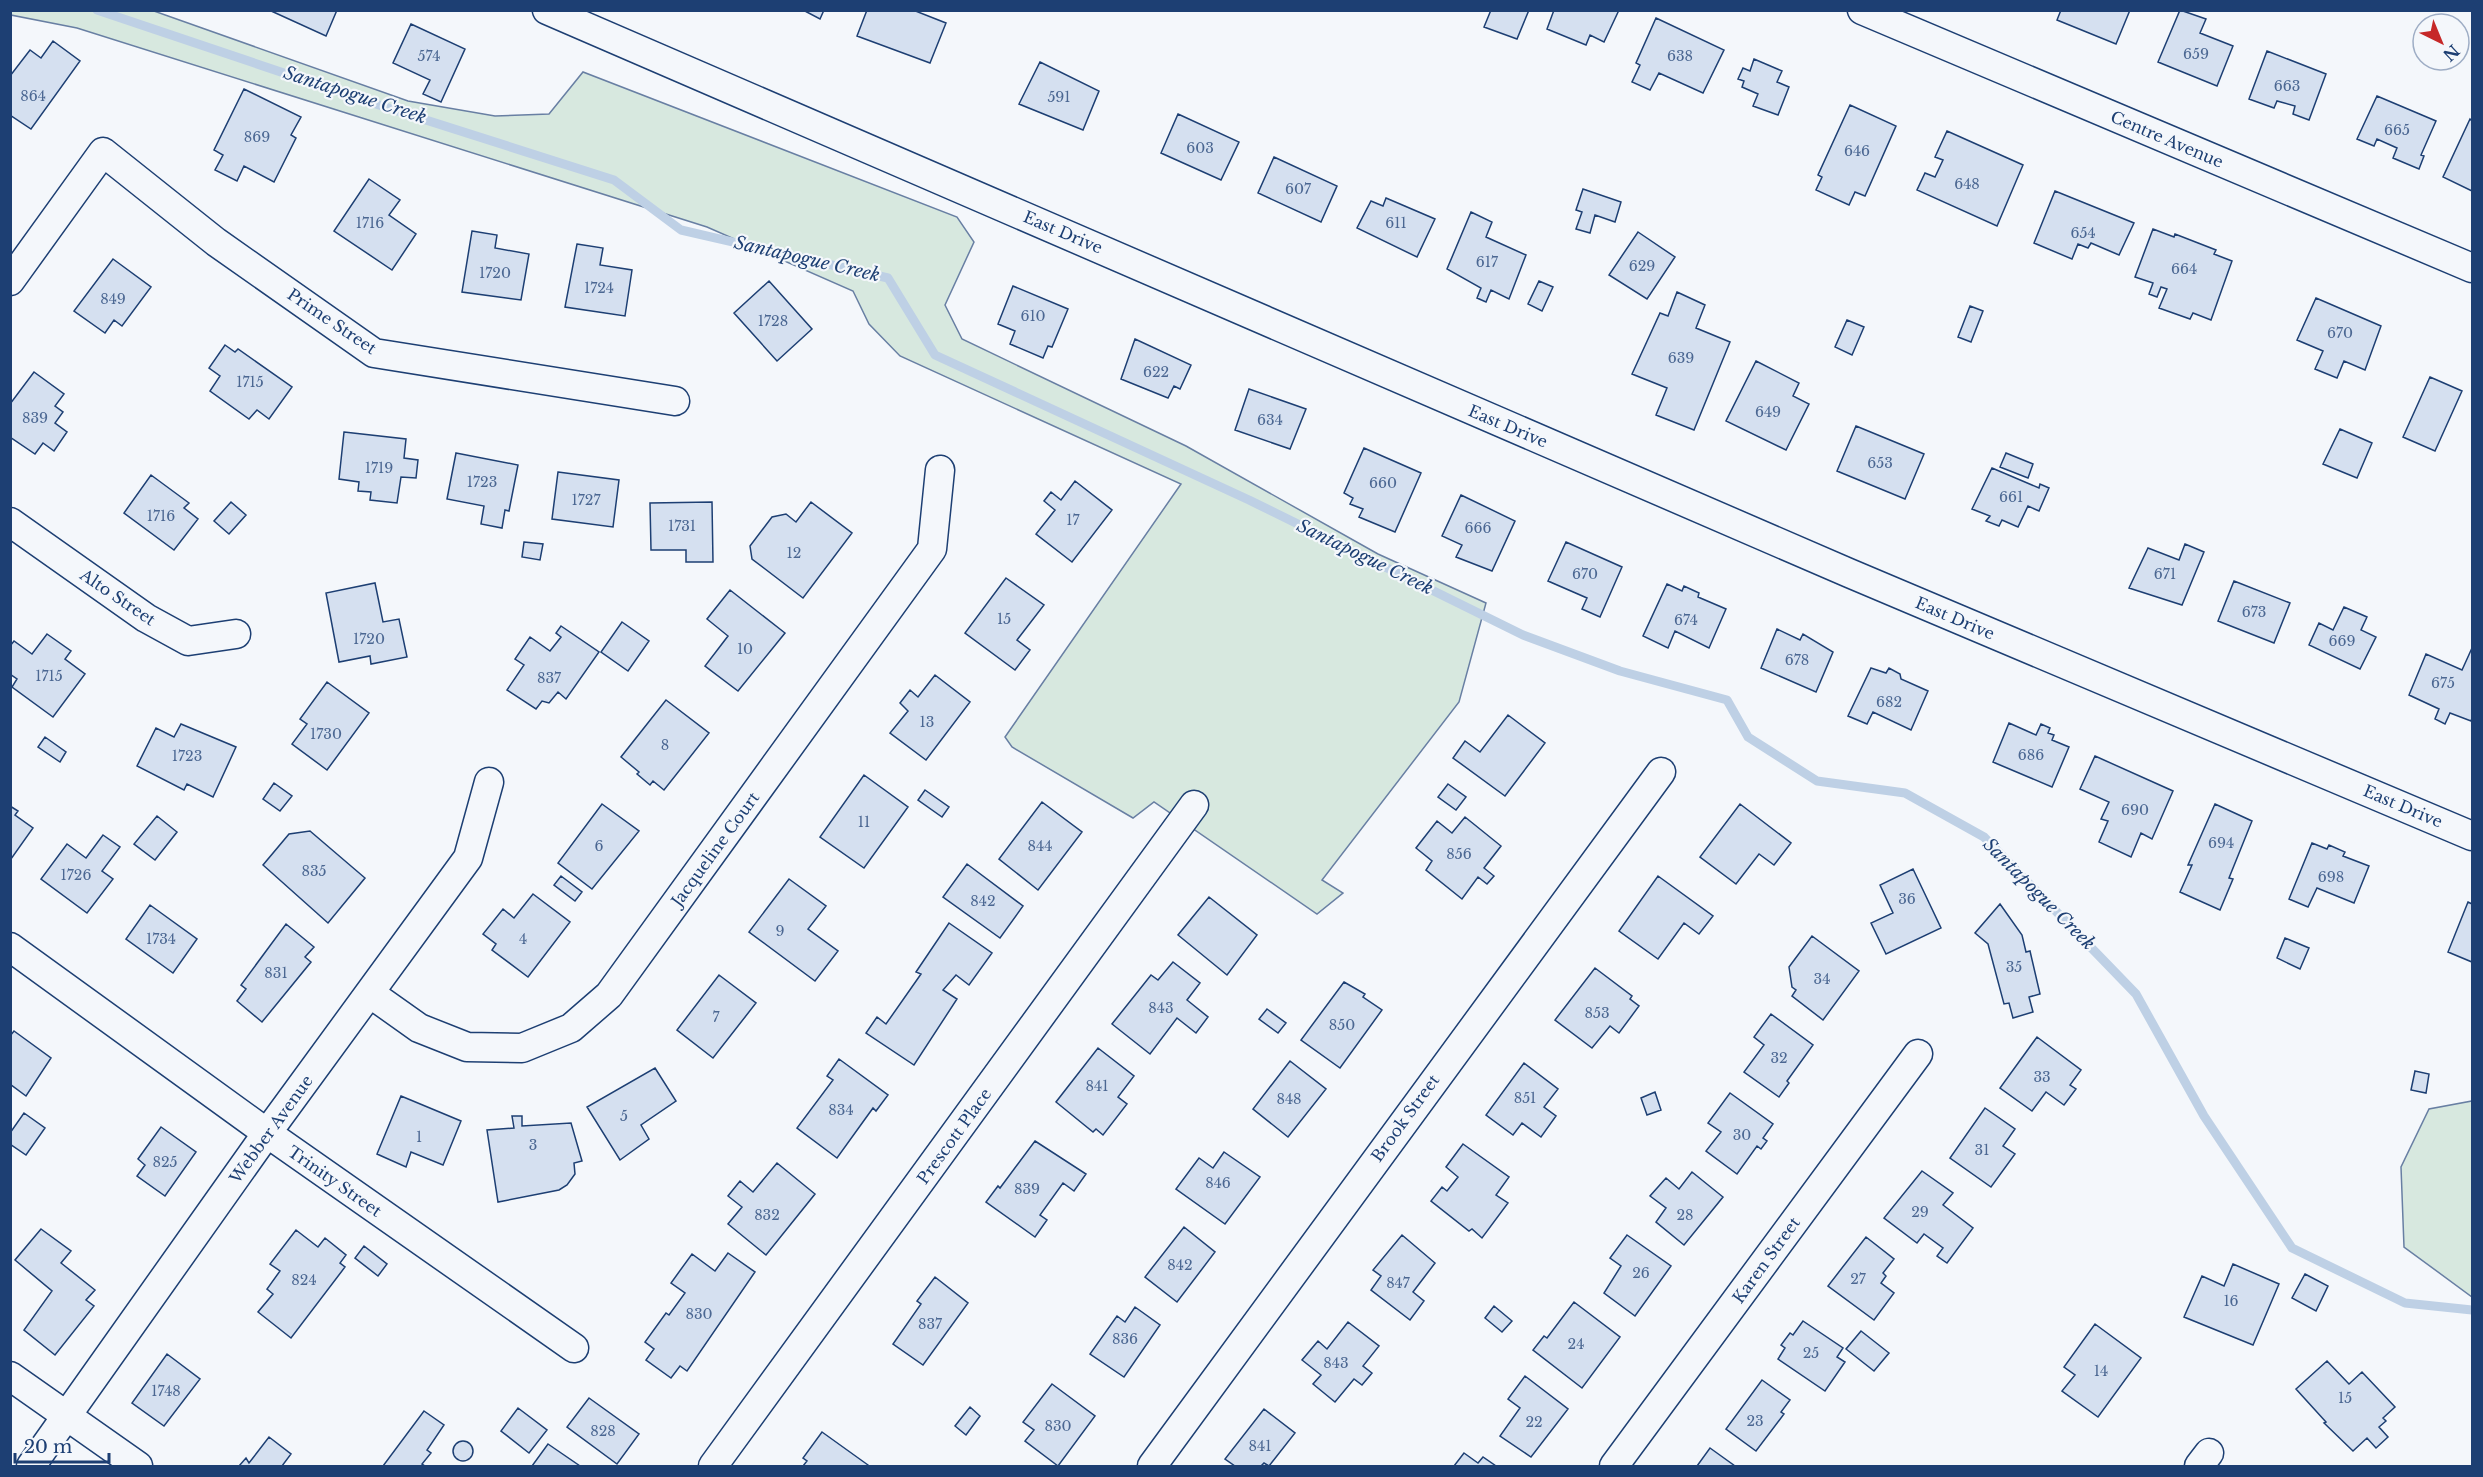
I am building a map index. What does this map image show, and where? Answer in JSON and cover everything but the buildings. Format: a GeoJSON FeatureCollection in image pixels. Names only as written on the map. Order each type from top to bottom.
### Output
{"type":"FeatureCollection","features":[{"type":"Feature","properties":{"kind":"street","name":"East Drive"},"geometry":{"type":"LineString","coordinates":[[547,10],[1838,569],[2472,836]]}},
{"type":"Feature","properties":{"kind":"street","name":"Centre Avenue"},"geometry":{"type":"LineString","coordinates":[[1862,10],[2472,268]]}},
{"type":"Feature","properties":{"kind":"street","name":"Prime Street"},"geometry":{"type":"LineString","coordinates":[[10,281],[103,152],[216,242],[374,353],[675,401]]}},
{"type":"Feature","properties":{"kind":"street","name":"Jacqueline Court"},"geometry":{"type":"LineString","coordinates":[[370,994],[419,1028],[467,1047],[522,1048],[572,1028],[609,995],[932,549],[940,470]]}},
{"type":"Feature","properties":{"kind":"street","name":"Alto Street"},"geometry":{"type":"LineString","coordinates":[[10,522],[146,618],[188,641],[236,634]]}},
{"type":"Feature","properties":{"kind":"street","name":"Brook Street"},"geometry":{"type":"LineString","coordinates":[[1152,1467],[1661,772]]}},
{"type":"Feature","properties":{"kind":"street","name":"Webber Avenue"},"geometry":{"type":"LineString","coordinates":[[31,1467],[267,1132],[468,858],[489,782]]}},
{"type":"Feature","properties":{"kind":"street","name":"Prescott Place"},"geometry":{"type":"LineString","coordinates":[[713,1467],[1194,805]]}},
{"type":"Feature","properties":{"kind":"street","name":"Trinity Street"},"geometry":{"type":"LineString","coordinates":[[10,947],[267,1132],[574,1348]]}},
{"type":"Feature","properties":{"kind":"street","name":"Karen Street"},"geometry":{"type":"LineString","coordinates":[[1614,1467],[1918,1054]]}},
{"type":"Feature","properties":{"kind":"street"},"geometry":{"type":"LineString","coordinates":[[10,1376],[138,1467]]}},
{"type":"Feature","properties":{"kind":"shaded area"},"geometry":{"type":"Polygon","coordinates":[[[10,11],[154,11],[408,101],[495,116],[549,114],[583,72],[957,217],[974,242],[945,305],[962,339],[1186,446],[1378,554],[1486,603],[1459,702],[1322,880],[1343,893],[1317,914],[1154,802],[1133,818],[1012,747],[1005,737],[1181,484],[900,356],[869,324],[853,291],[707,227],[77,28],[11,15],[10,11]]]}},
{"type":"Feature","properties":{"kind":"shaded area"},"geometry":{"type":"Polygon","coordinates":[[[2472,1101],[2472,1297],[2404,1247],[2401,1167],[2429,1109],[2472,1101]]]}},
{"type":"Feature","properties":{"kind":"waterway","name":"Santapogue Creek"},"geometry":{"type":"LineString","coordinates":[[97,10],[385,107],[614,180],[681,230],[888,278],[935,355],[1249,500],[1523,635],[1620,671],[1727,700],[1748,737],[1817,781],[1905,793],[1984,837],[2136,994],[2204,1116],[2292,1248],[2405,1303],[2472,1310]]}}]}
